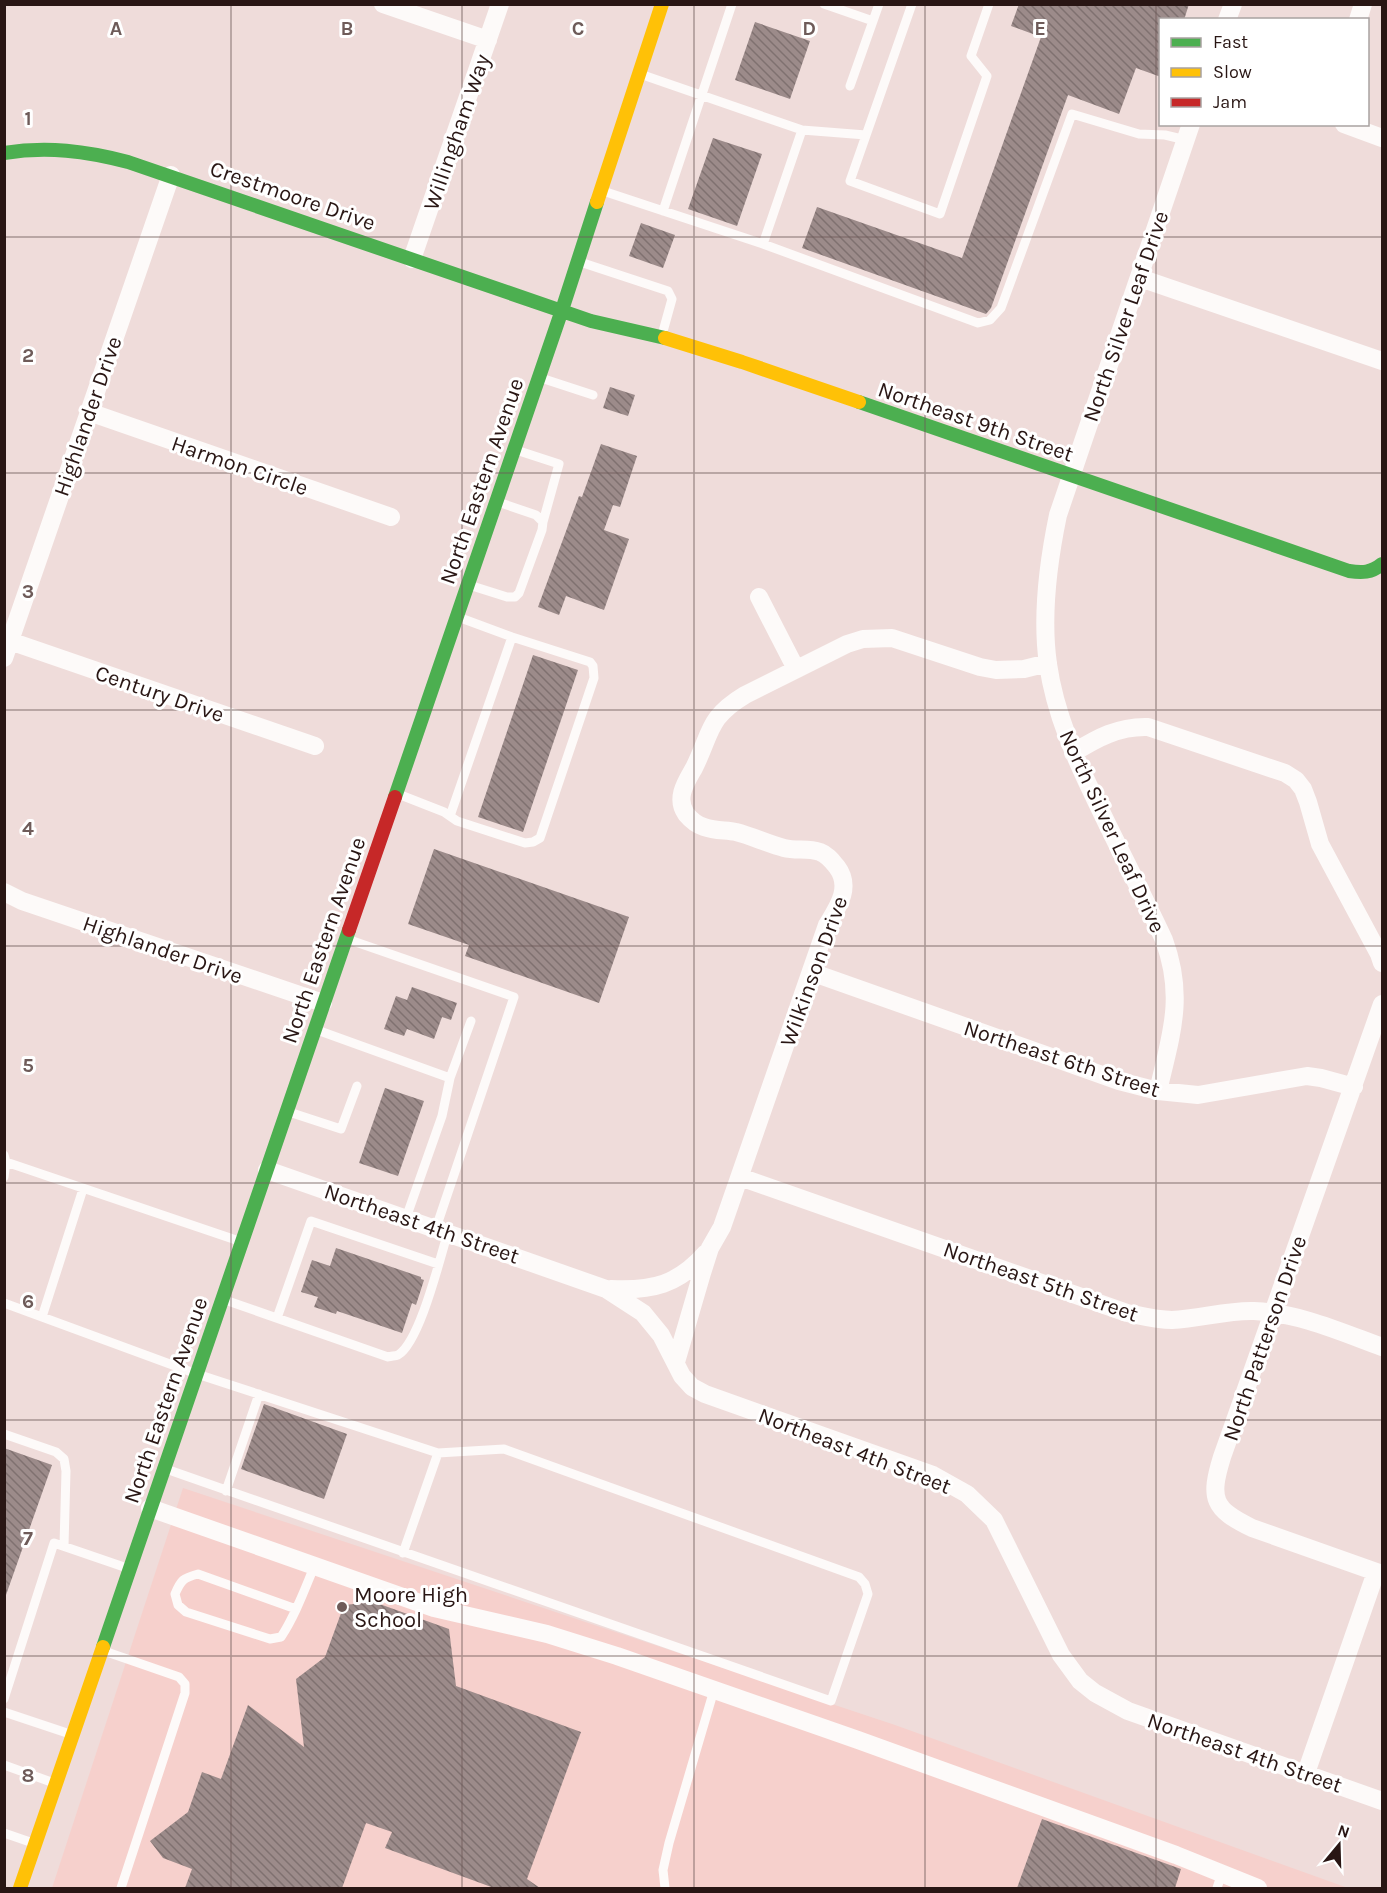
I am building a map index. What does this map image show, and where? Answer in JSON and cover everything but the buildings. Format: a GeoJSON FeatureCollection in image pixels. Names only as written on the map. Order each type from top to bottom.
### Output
{"type":"FeatureCollection","features":[{"type":"Feature","properties":{"kind":"main road","name":"North Eastern Avenue"},"geometry":{"type":"LineString","coordinates":[[24,1886],[35,1844],[562,310],[662,4]]}},
{"type":"Feature","properties":{"kind":"main road","name":"Crestmoore Drive"},"geometry":{"type":"LineString","coordinates":[[4,153],[54,148],[98,153],[171,175],[562,310]]}},
{"type":"Feature","properties":{"kind":"main road","name":"Northeast 9th Street"},"geometry":{"type":"LineString","coordinates":[[562,310],[591,321],[661,337],[742,362],[1349,571],[1364,573],[1379,568]]}},
{"type":"Feature","properties":{"kind":"street"},"geometry":{"type":"LineString","coordinates":[[383,4],[488,40]]}},
{"type":"Feature","properties":{"kind":"street","name":"Willingham Way"},"geometry":{"type":"LineString","coordinates":[[412,259],[500,4]]}},
{"type":"Feature","properties":{"kind":"street"},"geometry":{"type":"LineString","coordinates":[[1350,126],[1383,138]]}},
{"type":"Feature","properties":{"kind":"street","name":"North Silver Leaf Drive"},"geometry":{"type":"LineString","coordinates":[[1158,1091],[1176,1006],[1175,985],[1169,954],[1073,753],[1053,693],[1048,663],[1046,626],[1049,564],[1058,515],[1188,132]]}},
{"type":"Feature","properties":{"kind":"street","name":"Highlander Drive"},"geometry":{"type":"LineString","coordinates":[[6,646],[171,175]]}},
{"type":"Feature","properties":{"kind":"street"},"geometry":{"type":"LineString","coordinates":[[1140,278],[1383,361]]}},
{"type":"Feature","properties":{"kind":"street","name":"Harmon Circle"},"geometry":{"type":"LineString","coordinates":[[89,412],[391,517]]}},
{"type":"Feature","properties":{"kind":"street"},"geometry":{"type":"LineString","coordinates":[[759,597],[796,669]]}},
{"type":"Feature","properties":{"kind":"street","name":"Wilkinson Drive"},"geometry":{"type":"LineString","coordinates":[[676,1362],[710,1248],[722,1227],[827,925],[844,891],[840,871],[828,856],[819,852],[784,848],[736,832],[704,827],[688,816],[681,801],[682,790],[714,721],[722,711],[745,695],[847,644],[863,639],[892,638],[980,667],[996,670],[1017,670],[1048,663]]}},
{"type":"Feature","properties":{"kind":"street","name":"Century Drive"},"geometry":{"type":"LineString","coordinates":[[6,646],[315,746]]}},
{"type":"Feature","properties":{"kind":"street"},"geometry":{"type":"LineString","coordinates":[[1073,753],[1097,738],[1120,729],[1134,726],[1148,727],[1285,773],[1296,780],[1303,789],[1308,802],[1320,844],[1383,963]]}},
{"type":"Feature","properties":{"kind":"street","name":"Highlander Drive"},"geometry":{"type":"LineString","coordinates":[[4,892],[22,901],[323,1003]]}},
{"type":"Feature","properties":{"kind":"street","name":"Northeast 6th Street"},"geometry":{"type":"LineString","coordinates":[[811,972],[1119,1081],[1158,1091],[1198,1095],[1307,1076],[1354,1087]]}},
{"type":"Feature","properties":{"kind":"street","name":"North Patterson Drive"},"geometry":{"type":"LineString","coordinates":[[1379,1573],[1252,1528],[1225,1512],[1217,1503],[1216,1476],[1383,1004]]}},
{"type":"Feature","properties":{"kind":"street","name":"Northeast 4th Street"},"geometry":{"type":"LineString","coordinates":[[267,1170],[606,1289],[643,1313],[661,1335],[682,1376],[692,1387],[705,1394],[933,1475],[967,1494],[994,1520],[1061,1655],[1080,1681],[1095,1693],[1128,1711],[1383,1801]]}},
{"type":"Feature","properties":{"kind":"street","name":"Northeast 5th Street"},"geometry":{"type":"LineString","coordinates":[[740,1177],[1127,1313],[1171,1320],[1237,1311],[1256,1311],[1307,1320],[1383,1347]]}},
{"type":"Feature","properties":{"kind":"street"},"geometry":{"type":"LineString","coordinates":[[606,1289],[649,1289],[666,1283],[696,1265],[710,1248]]}},
{"type":"Feature","properties":{"kind":"street"},"geometry":{"type":"LineString","coordinates":[[150,1508],[434,1608],[548,1634],[714,1690],[858,1740],[1219,1881],[1258,1888]]}},
{"type":"Feature","properties":{"kind":"street"},"geometry":{"type":"LineString","coordinates":[[1306,1773],[1379,1573]]}},
{"type":"Feature","properties":{"kind":"lane"},"geometry":{"type":"LineString","coordinates":[[663,211],[732,4]]}},
{"type":"Feature","properties":{"kind":"lane"},"geometry":{"type":"LineString","coordinates":[[824,4],[873,21]]}},
{"type":"Feature","properties":{"kind":"lane"},"geometry":{"type":"LineString","coordinates":[[850,86],[879,4]]}},
{"type":"Feature","properties":{"kind":"lane"},"geometry":{"type":"LineString","coordinates":[[912,4],[850,182],[940,214],[987,76],[971,56],[989,4]]}},
{"type":"Feature","properties":{"kind":"lane"},"geometry":{"type":"LineString","coordinates":[[639,74],[802,130],[867,135]]}},
{"type":"Feature","properties":{"kind":"lane"},"geometry":{"type":"LineString","coordinates":[[601,190],[762,244],[978,323],[990,320],[1001,308],[1072,114],[1139,134],[1165,135],[1188,132]]}},
{"type":"Feature","properties":{"kind":"lane"},"geometry":{"type":"LineString","coordinates":[[762,244],[802,130]]}},
{"type":"Feature","properties":{"kind":"lane"},"geometry":{"type":"LineString","coordinates":[[578,261],[668,291],[672,299],[661,337]]}},
{"type":"Feature","properties":{"kind":"lane"},"geometry":{"type":"LineString","coordinates":[[539,377],[593,395]]}},
{"type":"Feature","properties":{"kind":"lane"},"geometry":{"type":"LineString","coordinates":[[467,585],[507,597],[515,597],[519,593],[542,530],[558,464],[514,449]]}},
{"type":"Feature","properties":{"kind":"lane"},"geometry":{"type":"LineString","coordinates":[[496,502],[536,515],[543,522]]}},
{"type":"Feature","properties":{"kind":"lane"},"geometry":{"type":"LineString","coordinates":[[396,793],[457,821],[525,843],[540,838],[594,678],[594,672],[590,662],[512,637],[457,616]]}},
{"type":"Feature","properties":{"kind":"lane"},"geometry":{"type":"LineString","coordinates":[[450,816],[512,637]]}},
{"type":"Feature","properties":{"kind":"lane"},"geometry":{"type":"LineString","coordinates":[[222,1299],[388,1357],[398,1355],[411,1340],[419,1324],[438,1264],[442,1230],[514,997],[345,938]]}},
{"type":"Feature","properties":{"kind":"lane"},"geometry":{"type":"LineString","coordinates":[[406,1218],[442,1116],[450,1078],[471,1021]]}},
{"type":"Feature","properties":{"kind":"lane"},"geometry":{"type":"LineString","coordinates":[[314,1029],[450,1078]]}},
{"type":"Feature","properties":{"kind":"lane"},"geometry":{"type":"LineString","coordinates":[[287,1112],[341,1129],[357,1086]]}},
{"type":"Feature","properties":{"kind":"lane"},"geometry":{"type":"LineString","coordinates":[[4,1177],[5,1158],[83,1189],[242,1242]]}},
{"type":"Feature","properties":{"kind":"lane"},"geometry":{"type":"LineString","coordinates":[[42,1317],[83,1189]]}},
{"type":"Feature","properties":{"kind":"lane"},"geometry":{"type":"LineString","coordinates":[[278,1318],[311,1221],[438,1264]]}},
{"type":"Feature","properties":{"kind":"lane"},"geometry":{"type":"LineString","coordinates":[[4,1303],[197,1374],[438,1453],[504,1449],[859,1577],[868,1593],[831,1701],[164,1468]]}},
{"type":"Feature","properties":{"kind":"lane"},"geometry":{"type":"LineString","coordinates":[[226,1491],[260,1394]]}},
{"type":"Feature","properties":{"kind":"lane"},"geometry":{"type":"LineString","coordinates":[[4,1434],[56,1452],[64,1459],[66,1471],[64,1546]]}},
{"type":"Feature","properties":{"kind":"lane"},"geometry":{"type":"LineString","coordinates":[[403,1553],[438,1453]]}},
{"type":"Feature","properties":{"kind":"lane"},"geometry":{"type":"LineString","coordinates":[[4,1699],[54,1543],[130,1569]]}},
{"type":"Feature","properties":{"kind":"lane"},"geometry":{"type":"LineString","coordinates":[[296,1609],[198,1574],[189,1576],[180,1582],[175,1594],[178,1605],[186,1612],[270,1639],[281,1637],[296,1609],[314,1567]]}},
{"type":"Feature","properties":{"kind":"lane"},"geometry":{"type":"LineString","coordinates":[[102,1650],[179,1677],[185,1684],[185,1693],[121,1888]]}},
{"type":"Feature","properties":{"kind":"lane"},"geometry":{"type":"LineString","coordinates":[[665,1888],[663,1870],[669,1843],[714,1690]]}},
{"type":"Feature","properties":{"kind":"lane"},"geometry":{"type":"LineString","coordinates":[[4,1712],[73,1735]]}},
{"type":"Feature","properties":{"kind":"lane"},"geometry":{"type":"LineString","coordinates":[[4,1765],[56,1784]]}},
{"type":"Feature","properties":{"kind":"lane"},"geometry":{"type":"LineString","coordinates":[[4,1833],[35,1844]]}},
{"type":"Feature","properties":{"kind":"shaded area","name":"Moore High School"},"geometry":{"type":"Polygon","coordinates":[[[183,1488],[895,1725],[1348,1888],[52,1888],[183,1488]]]}},
{"type":"Feature","properties":{"kind":"traffic: fast"},"geometry":{"type":"LineString","coordinates":[[4,153],[36,150],[66,151],[128,162],[591,321],[665,338]]}},
{"type":"Feature","properties":{"kind":"traffic: fast"},"geometry":{"type":"LineString","coordinates":[[395,797],[597,202]]}},
{"type":"Feature","properties":{"kind":"traffic: fast"},"geometry":{"type":"LineString","coordinates":[[859,402],[1349,571],[1366,572],[1382,564]]}},
{"type":"Feature","properties":{"kind":"traffic: fast"},"geometry":{"type":"LineString","coordinates":[[103,1647],[349,930]]}},
{"type":"Feature","properties":{"kind":"traffic: slow"},"geometry":{"type":"LineString","coordinates":[[597,202],[662,4]]}},
{"type":"Feature","properties":{"kind":"traffic: slow"},"geometry":{"type":"LineString","coordinates":[[665,338],[859,402]]}},
{"type":"Feature","properties":{"kind":"traffic: slow"},"geometry":{"type":"LineString","coordinates":[[20,1888],[103,1647]]}},
{"type":"Feature","properties":{"kind":"traffic: jam"},"geometry":{"type":"LineString","coordinates":[[349,930],[395,797]]}},
{"type":"Feature","properties":{"kind":"place","name":"Moore High School"},"geometry":{"type":"Point","coordinates":[342,1607]}}]}
